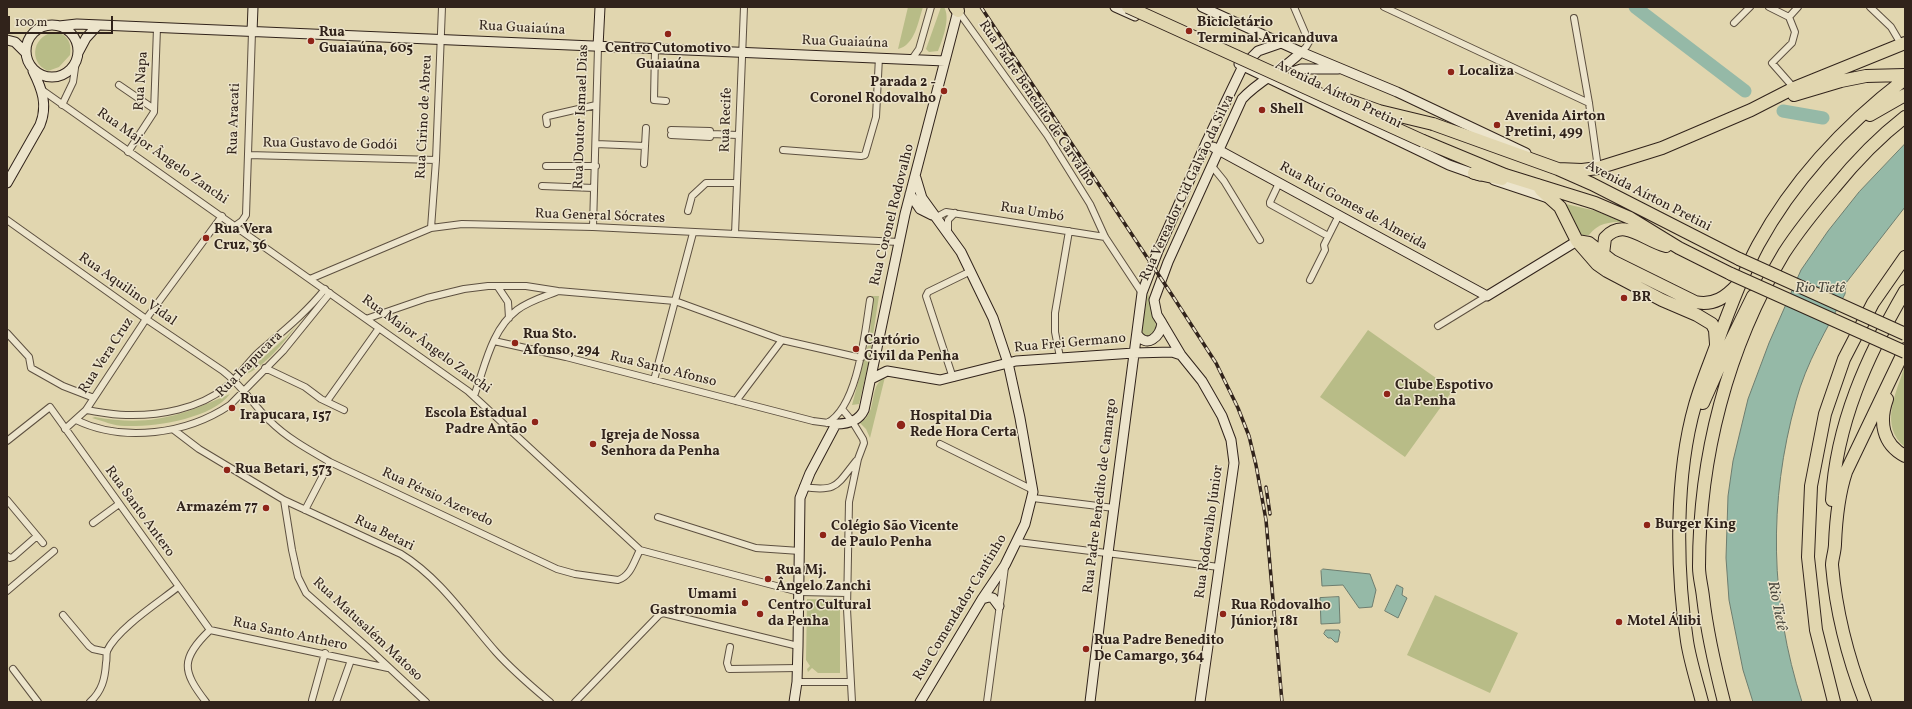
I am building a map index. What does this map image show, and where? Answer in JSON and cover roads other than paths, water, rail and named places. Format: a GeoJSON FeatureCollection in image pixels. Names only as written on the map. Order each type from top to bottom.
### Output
{"type":"FeatureCollection","features":[{"type":"Feature","properties":{"kind":"highway","name":"Avenida Aírton Pretini"},"geometry":{"type":"LineString","coordinates":[[1128,7],[1423,141],[1512,177],[1578,197],[1630,218],[1679,248],[1735,278],[1905,351]]}},
{"type":"Feature","properties":{"kind":"highway","name":"Avenida Aírton Pretini"},"geometry":{"type":"LineString","coordinates":[[1146,7],[1351,101],[1379,111],[1433,124],[1558,169],[1592,184],[1739,259],[1905,334]]}},
{"type":"Feature","properties":{"kind":"highway"},"geometry":{"type":"LineString","coordinates":[[1558,169],[1582,170],[1598,168],[1662,148],[1766,103],[1794,88],[1903,43]]}},
{"type":"Feature","properties":{"kind":"highway"},"geometry":{"type":"LineString","coordinates":[[1766,103],[1841,81],[1866,76],[1905,75]]}},
{"type":"Feature","properties":{"kind":"highway"},"geometry":{"type":"LineString","coordinates":[[1577,241],[1589,243],[1603,254],[1637,274],[1695,302],[1705,304],[1722,298],[1757,247],[1786,200],[1813,166],[1843,132],[1875,102],[1905,79]]}},
{"type":"Feature","properties":{"kind":"highway"},"geometry":{"type":"LineString","coordinates":[[1843,132],[1879,108],[1905,95]]}},
{"type":"Feature","properties":{"kind":"highway"},"geometry":{"type":"LineString","coordinates":[[1724,702],[1707,634],[1699,569],[1702,508],[1708,460],[1724,386],[1757,305],[1784,254],[1801,229],[1856,162],[1905,117]]}},
{"type":"Feature","properties":{"kind":"highway"},"geometry":{"type":"LineString","coordinates":[[1474,174],[1507,180],[1512,177]]}},
{"type":"Feature","properties":{"kind":"highway"},"geometry":{"type":"LineString","coordinates":[[1538,184],[1541,190],[1560,207],[1577,241],[1590,258],[1607,271],[1712,324],[1715,330],[1716,346]]}},
{"type":"Feature","properties":{"kind":"highway"},"geometry":{"type":"LineString","coordinates":[[1603,254],[1605,238],[1617,228],[1625,228],[1659,244],[1679,248]]}},
{"type":"Feature","properties":{"kind":"highway"},"geometry":{"type":"LineString","coordinates":[[1834,702],[1816,630],[1808,557],[1811,486],[1825,414],[1849,350],[1873,303],[1905,257]]}},
{"type":"Feature","properties":{"kind":"highway"},"geometry":{"type":"LineString","coordinates":[[1702,702],[1688,644],[1682,592],[1680,516],[1683,472],[1689,430],[1695,404],[1716,346],[1735,278]]}},
{"type":"Feature","properties":{"kind":"highway"},"geometry":{"type":"LineString","coordinates":[[1689,430],[1698,415],[1752,297],[1759,288],[1771,279]]}},
{"type":"Feature","properties":{"kind":"highway"},"geometry":{"type":"LineString","coordinates":[[1865,702],[1856,678],[1839,616],[1832,563],[1830,528],[1832,490],[1846,417],[1863,370],[1892,312],[1905,291]]}},
{"type":"Feature","properties":{"kind":"highway"},"geometry":{"type":"LineString","coordinates":[[1832,563],[1835,553],[1836,520],[1840,491],[1846,472],[1905,351]]}},
{"type":"Feature","properties":{"kind":"highway"},"geometry":{"type":"LineString","coordinates":[[1895,370],[1896,376],[1884,407],[1882,420],[1889,441],[1895,449],[1905,456]]}},
{"type":"Feature","properties":{"kind":"main road","name":"Rua Aracati"},"geometry":{"type":"LineString","coordinates":[[252,32],[253,7]]}},
{"type":"Feature","properties":{"kind":"main road","name":"Rua Doutor Ismael Dias"},"geometry":{"type":"LineString","coordinates":[[598,47],[600,7]]}},
{"type":"Feature","properties":{"kind":"main road","name":"Avenida Aírton Pretini"},"geometry":{"type":"LineString","coordinates":[[1115,7],[1243,66],[1449,165],[1553,200]]}},
{"type":"Feature","properties":{"kind":"main road","name":"Avenida Aírton Pretini"},"geometry":{"type":"LineString","coordinates":[[1202,7],[1301,52],[1397,92],[1512,145],[1543,164]]}},
{"type":"Feature","properties":{"kind":"main road","name":"Rua Coronel Rodovalho"},"geometry":{"type":"LineString","coordinates":[[852,421],[859,417],[864,410],[910,194],[958,8]]}},
{"type":"Feature","properties":{"kind":"main road"},"geometry":{"type":"LineString","coordinates":[[77,57],[76,39],[66,29],[59,26],[45,26],[33,33],[28,39],[25,52],[26,59],[33,71],[39,75],[54,78],[68,73],[77,57],[86,38],[97,26]]}},
{"type":"Feature","properties":{"kind":"main road","name":"Rua Guaiaúna"},"geometry":{"type":"LineString","coordinates":[[59,26],[157,28],[945,61]]}},
{"type":"Feature","properties":{"kind":"main road"},"geometry":{"type":"LineString","coordinates":[[7,40],[15,42],[25,52]]}},
{"type":"Feature","properties":{"kind":"main road","name":"Rua Vereador Cid Galvão da Silva"},"geometry":{"type":"LineString","coordinates":[[1142,293],[1158,251],[1206,143],[1243,66],[1258,51],[1281,43]]}},
{"type":"Feature","properties":{"kind":"main road","name":"Rua Vereador Cid Galvão da Silva"},"geometry":{"type":"LineString","coordinates":[[1181,355],[1162,324],[1155,308],[1156,293],[1218,149],[1242,99],[1267,78],[1293,60],[1301,52]]}},
{"type":"Feature","properties":{"kind":"main road"},"geometry":{"type":"LineString","coordinates":[[1289,88],[1289,80],[1291,75],[1298,70],[1343,69]]}},
{"type":"Feature","properties":{"kind":"main road","name":"Rua Major Ângelo Zanchi"},"geometry":{"type":"LineString","coordinates":[[33,71],[42,90]]}},
{"type":"Feature","properties":{"kind":"main road"},"geometry":{"type":"LineString","coordinates":[[7,183],[40,125],[44,115],[42,90]]}},
{"type":"Feature","properties":{"kind":"main road","name":"Rua Rui Gomes de Almeida"},"geometry":{"type":"LineString","coordinates":[[1206,143],[1487,296]]}},
{"type":"Feature","properties":{"kind":"main road","name":"Rua Comendador Cantinho"},"geometry":{"type":"LineString","coordinates":[[915,176],[918,188],[934,216],[961,252],[993,318],[1008,363],[1020,418],[1033,494],[1025,524],[1018,542],[920,702]]}},
{"type":"Feature","properties":{"kind":"main road","name":"Rua Comendador Cantinho"},"geometry":{"type":"LineString","coordinates":[[910,194],[920,209],[934,216]]}},
{"type":"Feature","properties":{"kind":"main road"},"geometry":{"type":"LineString","coordinates":[[1487,296],[1577,241]]}},
{"type":"Feature","properties":{"kind":"main road","name":"Rua Padre Benedito de Camargo"},"geometry":{"type":"LineString","coordinates":[[1090,702],[1142,293]]}},
{"type":"Feature","properties":{"kind":"main road"},"geometry":{"type":"LineString","coordinates":[[1137,334],[1145,341],[1154,340],[1160,333],[1162,324]]}},
{"type":"Feature","properties":{"kind":"main road","name":"Rua Frei Germano"},"geometry":{"type":"LineString","coordinates":[[871,379],[887,371],[933,380],[953,378],[1008,363],[1134,353],[1172,352],[1181,355]]}},
{"type":"Feature","properties":{"kind":"main road","name":"Rua Rodovalho Júnior"},"geometry":{"type":"LineString","coordinates":[[1181,355],[1202,381],[1222,416],[1232,440],[1234,463],[1200,702]]}},
{"type":"Feature","properties":{"kind":"main road"},"geometry":{"type":"LineString","coordinates":[[794,702],[798,668],[800,498],[803,486],[831,432],[831,424],[852,421]]}},
{"type":"Feature","properties":{"kind":"main road"},"geometry":{"type":"LineString","coordinates":[[982,599],[989,597],[993,598],[999,606]]}},
{"type":"Feature","properties":{"kind":"street","name":"Rua Cirino de Abreu"},"geometry":{"type":"LineString","coordinates":[[431,228],[436,160],[442,7]]}},
{"type":"Feature","properties":{"kind":"street","name":"Rua Recife"},"geometry":{"type":"LineString","coordinates":[[735,234],[744,7]]}},
{"type":"Feature","properties":{"kind":"street"},"geometry":{"type":"LineString","coordinates":[[916,59],[931,7]]}},
{"type":"Feature","properties":{"kind":"street"},"geometry":{"type":"LineString","coordinates":[[1294,7],[1309,42],[1301,52]]}},
{"type":"Feature","properties":{"kind":"street"},"geometry":{"type":"LineString","coordinates":[[1384,7],[1589,103]]}},
{"type":"Feature","properties":{"kind":"street"},"geometry":{"type":"LineString","coordinates":[[1734,24],[1750,7]]}},
{"type":"Feature","properties":{"kind":"street"},"geometry":{"type":"LineString","coordinates":[[1769,7],[1789,17],[1795,32],[1794,39],[1772,63],[1794,88]]}},
{"type":"Feature","properties":{"kind":"street"},"geometry":{"type":"LineString","coordinates":[[1789,17],[1798,7]]}},
{"type":"Feature","properties":{"kind":"street"},"geometry":{"type":"LineString","coordinates":[[1870,7],[1891,27],[1903,43]]}},
{"type":"Feature","properties":{"kind":"street","name":"Rua Padre Benedito de Carvalho"},"geometry":{"type":"LineString","coordinates":[[958,8],[1047,135],[1090,204],[1105,237],[1142,293]]}},
{"type":"Feature","properties":{"kind":"street"},"geometry":{"type":"LineString","coordinates":[[1574,18],[1589,103],[1598,168]]}},
{"type":"Feature","properties":{"kind":"street","name":"Rua Napa"},"geometry":{"type":"LineString","coordinates":[[128,152],[152,117],[154,109],[157,28]]}},
{"type":"Feature","properties":{"kind":"street","name":"Rua Aracati"},"geometry":{"type":"LineString","coordinates":[[235,226],[242,221],[246,215],[252,32]]}},
{"type":"Feature","properties":{"kind":"street","name":"Rua Doutor Ismael Dias"},"geometry":{"type":"LineString","coordinates":[[593,228],[596,166],[598,47]]}},
{"type":"Feature","properties":{"kind":"street"},"geometry":{"type":"LineString","coordinates":[[655,49],[654,100],[666,101]]}},
{"type":"Feature","properties":{"kind":"street"},"geometry":{"type":"LineString","coordinates":[[62,105],[73,82],[77,57]]}},
{"type":"Feature","properties":{"kind":"street"},"geometry":{"type":"LineString","coordinates":[[783,150],[861,156],[865,155],[876,117],[879,58]]}},
{"type":"Feature","properties":{"kind":"street"},"geometry":{"type":"LineString","coordinates":[[119,85],[154,109]]}},
{"type":"Feature","properties":{"kind":"street","name":"Rua Major Ângelo Zanchi"},"geometry":{"type":"LineString","coordinates":[[42,90],[128,152],[328,291],[474,396],[640,550],[799,592],[847,594]]}},
{"type":"Feature","properties":{"kind":"street"},"geometry":{"type":"LineString","coordinates":[[547,124],[546,118],[548,116],[596,106]]}},
{"type":"Feature","properties":{"kind":"street"},"geometry":{"type":"LineString","coordinates":[[644,164],[646,128]]}},
{"type":"Feature","properties":{"kind":"street"},"geometry":{"type":"LineString","coordinates":[[671,133],[710,137],[710,134],[738,135]]}},
{"type":"Feature","properties":{"kind":"street"},"geometry":{"type":"LineString","coordinates":[[596,144],[645,146]]}},
{"type":"Feature","properties":{"kind":"street","name":"Rua Gustavo de Godói"},"geometry":{"type":"LineString","coordinates":[[248,155],[436,160]]}},
{"type":"Feature","properties":{"kind":"street"},"geometry":{"type":"LineString","coordinates":[[1211,165],[1224,181],[1260,240]]}},
{"type":"Feature","properties":{"kind":"street"},"geometry":{"type":"LineString","coordinates":[[546,166],[596,166]]}},
{"type":"Feature","properties":{"kind":"street"},"geometry":{"type":"LineString","coordinates":[[688,211],[692,196],[706,183],[736,183]]}},
{"type":"Feature","properties":{"kind":"street"},"geometry":{"type":"LineString","coordinates":[[1279,183],[1270,204],[1328,236]]}},
{"type":"Feature","properties":{"kind":"street"},"geometry":{"type":"LineString","coordinates":[[542,186],[594,188]]}},
{"type":"Feature","properties":{"kind":"street","name":"Rua Umbó"},"geometry":{"type":"LineString","coordinates":[[934,216],[946,212],[955,213],[1105,237]]}},
{"type":"Feature","properties":{"kind":"street"},"geometry":{"type":"LineString","coordinates":[[948,234],[948,220],[955,213]]}},
{"type":"Feature","properties":{"kind":"street","name":"Rua Vera Cruz"},"geometry":{"type":"LineString","coordinates":[[66,429],[86,410],[146,319],[222,216]]}},
{"type":"Feature","properties":{"kind":"street"},"geometry":{"type":"LineString","coordinates":[[1310,280],[1324,250],[1324,245],[1328,236],[1339,216]]}},
{"type":"Feature","properties":{"kind":"street","name":"Rua Aquilino Vidal"},"geometry":{"type":"LineString","coordinates":[[7,220],[234,380]]}},
{"type":"Feature","properties":{"kind":"street","name":"Rua General Sócrates"},"geometry":{"type":"LineString","coordinates":[[310,279],[431,228],[462,224],[693,232],[899,242]]}},
{"type":"Feature","properties":{"kind":"street"},"geometry":{"type":"LineString","coordinates":[[1060,358],[1054,318],[1069,231]]}},
{"type":"Feature","properties":{"kind":"street"},"geometry":{"type":"LineString","coordinates":[[654,380],[693,232]]}},
{"type":"Feature","properties":{"kind":"street"},"geometry":{"type":"LineString","coordinates":[[953,378],[926,296],[928,292],[971,271]]}},
{"type":"Feature","properties":{"kind":"street"},"geometry":{"type":"LineString","coordinates":[[366,319],[427,298],[464,289],[488,286],[526,286],[558,291],[675,301],[782,340],[861,358]]}},
{"type":"Feature","properties":{"kind":"street"},"geometry":{"type":"LineString","coordinates":[[498,287],[508,302],[509,318]]}},
{"type":"Feature","properties":{"kind":"street","name":"Rua Irapucara"},"geometry":{"type":"LineString","coordinates":[[76,420],[84,424],[121,432],[138,433],[174,430],[198,422],[223,410],[230,405],[243,390],[283,351],[328,291]]}},
{"type":"Feature","properties":{"kind":"street","name":"Rua Irapucara"},"geometry":{"type":"LineString","coordinates":[[86,410],[126,415],[153,414],[183,408],[213,396],[234,380],[257,354],[328,291]]}},
{"type":"Feature","properties":{"kind":"street"},"geometry":{"type":"LineString","coordinates":[[474,396],[494,341],[501,327],[516,311],[531,301],[558,291]]}},
{"type":"Feature","properties":{"kind":"street"},"geometry":{"type":"LineString","coordinates":[[1438,326],[1487,296]]}},
{"type":"Feature","properties":{"kind":"street"},"geometry":{"type":"LineString","coordinates":[[831,424],[842,409],[855,379],[861,358],[870,300]]}},
{"type":"Feature","properties":{"kind":"street"},"geometry":{"type":"LineString","coordinates":[[327,401],[379,328]]}},
{"type":"Feature","properties":{"kind":"street"},"geometry":{"type":"LineString","coordinates":[[7,333],[29,357],[31,368],[63,386],[94,398]]}},
{"type":"Feature","properties":{"kind":"street"},"geometry":{"type":"LineString","coordinates":[[736,400],[782,340]]}},
{"type":"Feature","properties":{"kind":"street","name":"Rua Santo Afonso"},"geometry":{"type":"LineString","coordinates":[[494,341],[831,424]]}},
{"type":"Feature","properties":{"kind":"street"},"geometry":{"type":"LineString","coordinates":[[265,368],[305,387],[344,410]]}},
{"type":"Feature","properties":{"kind":"street","name":"Rua Pérsio Azevedo"},"geometry":{"type":"LineString","coordinates":[[234,380],[270,421],[302,445],[330,462],[558,569],[575,574],[618,580],[624,578],[629,573],[640,550]]}},
{"type":"Feature","properties":{"kind":"street","name":"Rua Santo Antero"},"geometry":{"type":"LineString","coordinates":[[7,440],[50,408],[210,630]]}},
{"type":"Feature","properties":{"kind":"street"},"geometry":{"type":"LineString","coordinates":[[842,409],[852,421],[864,443],[858,459],[849,502],[847,594],[852,702]]}},
{"type":"Feature","properties":{"kind":"street","name":"Rua Betari"},"geometry":{"type":"LineString","coordinates":[[174,430],[199,449],[284,500],[401,554],[440,585],[517,675],[550,702]]}},
{"type":"Feature","properties":{"kind":"street"},"geometry":{"type":"LineString","coordinates":[[940,444],[1033,494],[1114,508]]}},
{"type":"Feature","properties":{"kind":"street"},"geometry":{"type":"LineString","coordinates":[[803,486],[821,489],[833,488],[858,459]]}},
{"type":"Feature","properties":{"kind":"street"},"geometry":{"type":"LineString","coordinates":[[305,510],[330,462]]}},
{"type":"Feature","properties":{"kind":"street"},"geometry":{"type":"LineString","coordinates":[[7,500],[43,543]]}},
{"type":"Feature","properties":{"kind":"street","name":"Rua Matusalém Matoso"},"geometry":{"type":"LineString","coordinates":[[284,500],[298,577],[306,593],[426,702]]}},
{"type":"Feature","properties":{"kind":"street"},"geometry":{"type":"LineString","coordinates":[[93,523],[119,504]]}},
{"type":"Feature","properties":{"kind":"street"},"geometry":{"type":"LineString","coordinates":[[658,518],[756,548],[800,551]]}},
{"type":"Feature","properties":{"kind":"street"},"geometry":{"type":"LineString","coordinates":[[7,556],[10,558],[13,557],[38,536]]}},
{"type":"Feature","properties":{"kind":"street"},"geometry":{"type":"LineString","coordinates":[[1018,542],[1219,567]]}},
{"type":"Feature","properties":{"kind":"street"},"geometry":{"type":"LineString","coordinates":[[7,590],[54,551]]}},
{"type":"Feature","properties":{"kind":"street"},"geometry":{"type":"LineString","coordinates":[[987,702],[1005,565]]}},
{"type":"Feature","properties":{"kind":"street"},"geometry":{"type":"LineString","coordinates":[[90,702],[100,691],[104,680],[107,652],[121,633],[178,587]]}},
{"type":"Feature","properties":{"kind":"street"},"geometry":{"type":"LineString","coordinates":[[574,702],[658,615],[668,613],[798,646]]}},
{"type":"Feature","properties":{"kind":"street"},"geometry":{"type":"LineString","coordinates":[[63,615],[89,646],[93,649],[107,652]]}},
{"type":"Feature","properties":{"kind":"street"},"geometry":{"type":"LineString","coordinates":[[206,702],[189,678],[187,668],[189,658],[194,648],[210,630]]}},
{"type":"Feature","properties":{"kind":"street","name":"Rua Santo Anthero"},"geometry":{"type":"LineString","coordinates":[[210,630],[325,653],[389,668]]}},
{"type":"Feature","properties":{"kind":"street"},"geometry":{"type":"LineString","coordinates":[[730,647],[727,663],[729,669],[798,668]]}},
{"type":"Feature","properties":{"kind":"street"},"geometry":{"type":"LineString","coordinates":[[312,700],[325,653]]}},
{"type":"Feature","properties":{"kind":"street"},"geometry":{"type":"LineString","coordinates":[[336,702],[350,660]]}},
{"type":"Feature","properties":{"kind":"street"},"geometry":{"type":"LineString","coordinates":[[13,669],[38,702]]}},
{"type":"Feature","properties":{"kind":"street"},"geometry":{"type":"LineString","coordinates":[[797,682],[851,682]]}},
{"type":"Feature","properties":{"kind":"water","name":"Rio Tietê"},"geometry":{"type":"Polygon","coordinates":[[[1905,144],[1905,207],[1846,283],[1845,294],[1805,373],[1796,401],[1787,439],[1777,514],[1776,552],[1784,627],[1791,664],[1802,702],[1753,702],[1743,670],[1729,600],[1726,558],[1728,496],[1733,461],[1748,399],[1769,343],[1801,270],[1828,231],[1859,192],[1905,144]]]}},
{"type":"Feature","properties":{"kind":"water"},"geometry":{"type":"Polygon","coordinates":[[[1323,569],[1370,574],[1376,590],[1372,607],[1359,608],[1343,585],[1322,586],[1321,571],[1323,569]]]}},
{"type":"Feature","properties":{"kind":"water"},"geometry":{"type":"Polygon","coordinates":[[[1397,585],[1403,588],[1402,595],[1407,598],[1398,618],[1385,611],[1397,585]]]}},
{"type":"Feature","properties":{"kind":"water"},"geometry":{"type":"Polygon","coordinates":[[[1339,597],[1340,623],[1321,624],[1320,598],[1339,597]]]}},
{"type":"Feature","properties":{"kind":"water"},"geometry":{"type":"Polygon","coordinates":[[[1326,630],[1339,630],[1338,642],[1328,638],[1324,634],[1326,630]]]}},
{"type":"Feature","properties":{"kind":"waterway"},"geometry":{"type":"LineString","coordinates":[[1635,7],[1745,91]]}},
{"type":"Feature","properties":{"kind":"waterway"},"geometry":{"type":"LineString","coordinates":[[1783,111],[1823,118]]}},
{"type":"Feature","properties":{"kind":"railway"},"geometry":{"type":"LineString","coordinates":[[981,7],[1216,363],[1238,408],[1249,436],[1266,520],[1282,702]]}},
{"type":"Feature","properties":{"kind":"railway"},"geometry":{"type":"LineString","coordinates":[[1266,487],[1270,514]]}},
{"type":"Feature","properties":{"kind":"place","name":"Bicicletário Terminal Aricanduva"},"geometry":{"type":"Point","coordinates":[1189,31]}},
{"type":"Feature","properties":{"kind":"place","name":"Centro Cutomotivo Guaiaúna"},"geometry":{"type":"Point","coordinates":[668,34]}},
{"type":"Feature","properties":{"kind":"place","name":"Rua Guaiaúna, 605"},"geometry":{"type":"Point","coordinates":[311,41]}},
{"type":"Feature","properties":{"kind":"place","name":"Localiza"},"geometry":{"type":"Point","coordinates":[1451,72]}},
{"type":"Feature","properties":{"kind":"place","name":"Parada 2 - Coronel Rodovalho"},"geometry":{"type":"Point","coordinates":[944,91]}},
{"type":"Feature","properties":{"kind":"place","name":"Shell"},"geometry":{"type":"Point","coordinates":[1262,110]}},
{"type":"Feature","properties":{"kind":"place","name":"Avenida Airton Pretini, 499"},"geometry":{"type":"Point","coordinates":[1497,125]}},
{"type":"Feature","properties":{"kind":"place","name":"Rua Vera Cruz, 36"},"geometry":{"type":"Point","coordinates":[206,238]}},
{"type":"Feature","properties":{"kind":"place","name":"BR"},"geometry":{"type":"Point","coordinates":[1624,298]}},
{"type":"Feature","properties":{"kind":"place","name":"Rua Sto. Afonso, 294"},"geometry":{"type":"Point","coordinates":[515,343]}},
{"type":"Feature","properties":{"kind":"place","name":"Cartório Civil da Penha"},"geometry":{"type":"Point","coordinates":[856,349]}},
{"type":"Feature","properties":{"kind":"place","name":"Clube Espotivo da Penha"},"geometry":{"type":"Point","coordinates":[1387,394]}},
{"type":"Feature","properties":{"kind":"place","name":"Rua Irapucara, 157"},"geometry":{"type":"Point","coordinates":[232,408]}},
{"type":"Feature","properties":{"kind":"place","name":"Escola Estadual Padre Antão"},"geometry":{"type":"Point","coordinates":[535,422]}},
{"type":"Feature","properties":{"kind":"place","name":"Hospital Dia Rede Hora Certa"},"geometry":{"type":"Point","coordinates":[901,425]}},
{"type":"Feature","properties":{"kind":"place","name":"Igreja de Nossa Senhora da Penha"},"geometry":{"type":"Point","coordinates":[593,444]}},
{"type":"Feature","properties":{"kind":"place","name":"Rua Betari, 573"},"geometry":{"type":"Point","coordinates":[227,470]}},
{"type":"Feature","properties":{"kind":"place","name":"Armazém 77"},"geometry":{"type":"Point","coordinates":[266,508]}},
{"type":"Feature","properties":{"kind":"place","name":"Burger King"},"geometry":{"type":"Point","coordinates":[1647,525]}},
{"type":"Feature","properties":{"kind":"place","name":"Colégio São Vicente de Paulo Penha"},"geometry":{"type":"Point","coordinates":[823,535]}},
{"type":"Feature","properties":{"kind":"place","name":"Rua Mj. Ângelo Zanchi"},"geometry":{"type":"Point","coordinates":[768,579]}},
{"type":"Feature","properties":{"kind":"place","name":"Umami Gastronomia"},"geometry":{"type":"Point","coordinates":[745,603]}},
{"type":"Feature","properties":{"kind":"place","name":"Centro Cultural da Penha"},"geometry":{"type":"Point","coordinates":[760,614]}},
{"type":"Feature","properties":{"kind":"place","name":"Rua Rodovalho Júnior, 181"},"geometry":{"type":"Point","coordinates":[1223,614]}},
{"type":"Feature","properties":{"kind":"place","name":"Motel Álibi"},"geometry":{"type":"Point","coordinates":[1619,622]}},
{"type":"Feature","properties":{"kind":"place","name":"Rua Padre Benedito De Camargo, 364"},"geometry":{"type":"Point","coordinates":[1086,649]}}]}
